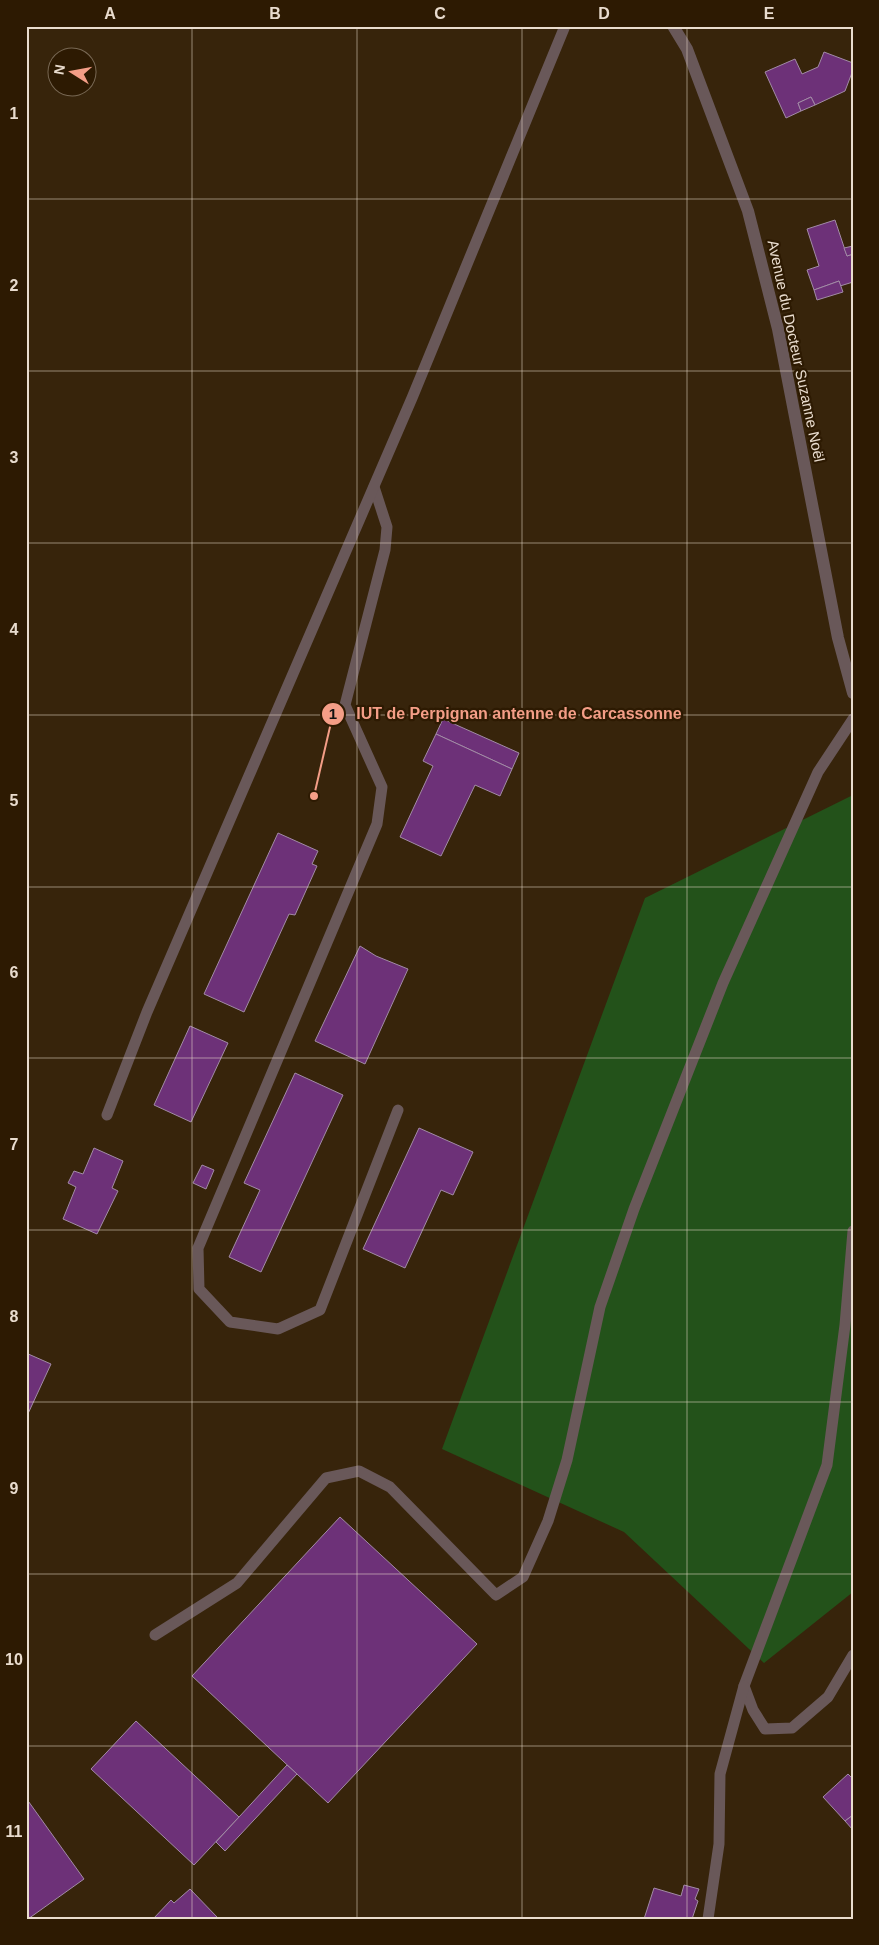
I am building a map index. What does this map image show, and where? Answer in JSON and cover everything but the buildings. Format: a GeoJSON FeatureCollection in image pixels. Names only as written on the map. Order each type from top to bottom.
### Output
{"type":"FeatureCollection","features":[{"type":"Feature","properties":{"kind":"street","name":"Avenue du Docteur Suzanne Noël"},"geometry":{"type":"LineString","coordinates":[[673,26],[687,50],[748,211],[778,329],[838,638],[853,693]]}},
{"type":"Feature","properties":{"kind":"lane"},"geometry":{"type":"LineString","coordinates":[[107,1115],[147,1012],[416,389],[565,26]]}},
{"type":"Feature","properties":{"kind":"lane"},"geometry":{"type":"LineString","coordinates":[[374,488],[387,527],[385,550],[345,706],[382,787],[377,824],[198,1248],[199,1288],[230,1322],[278,1329],[320,1310],[398,1110]]}},
{"type":"Feature","properties":{"kind":"lane"},"geometry":{"type":"LineString","coordinates":[[155,1634],[237,1583],[326,1478],[359,1471],[390,1487],[496,1594],[523,1577],[548,1521],[567,1460],[600,1307],[634,1209],[723,983],[818,772],[853,719]]}},
{"type":"Feature","properties":{"kind":"lane"},"geometry":{"type":"LineString","coordinates":[[708,1919],[720,1844],[720,1774],[744,1686],[827,1465],[845,1325],[853,1231]]}},
{"type":"Feature","properties":{"kind":"lane"},"geometry":{"type":"LineString","coordinates":[[744,1686],[753,1710],[765,1730],[792,1728],[828,1697],[853,1655]]}},
{"type":"Feature","properties":{"kind":"green space"},"geometry":{"type":"Polygon","coordinates":[[[853,795],[853,1592],[764,1663],[624,1532],[442,1449],[645,898],[853,795]]]}},
{"type":"Feature","properties":{"kind":"place","name":"IUT de Perpignan antenne de Carcassonne"},"geometry":{"type":"Point","coordinates":[314,796]}}]}
